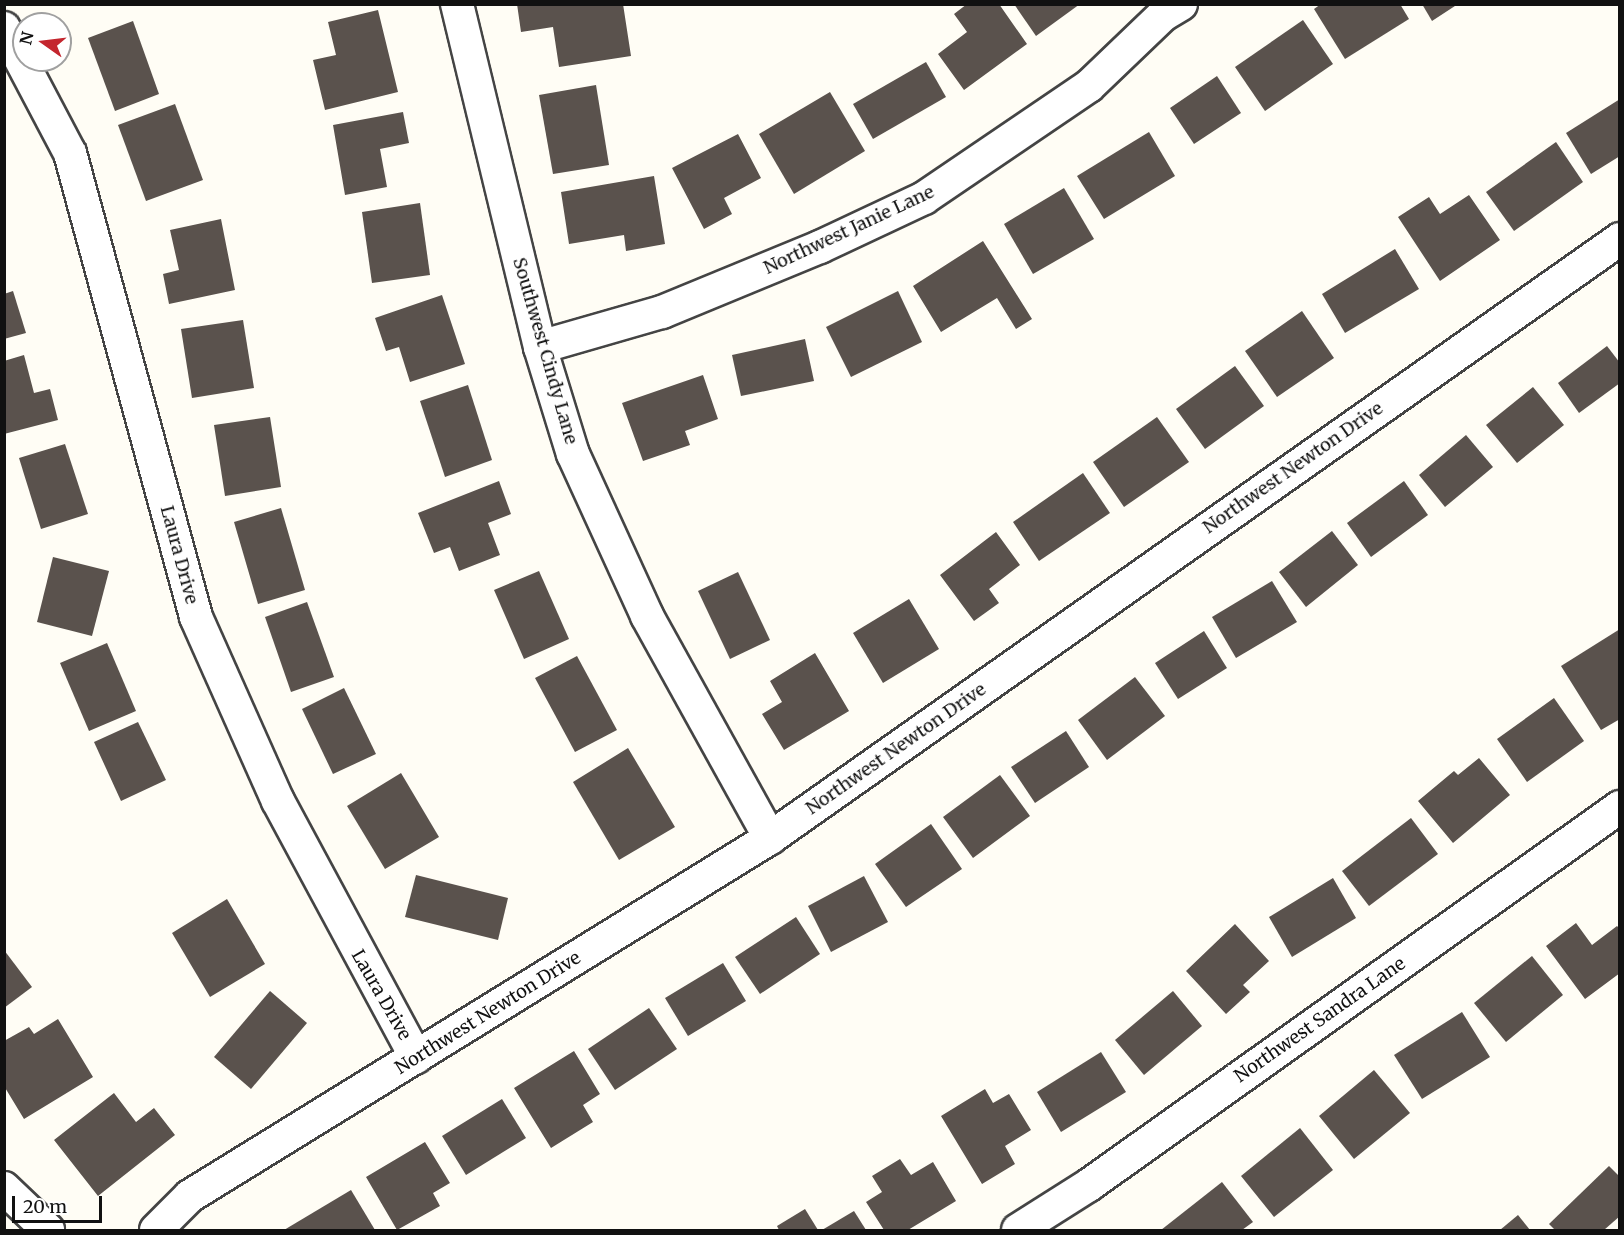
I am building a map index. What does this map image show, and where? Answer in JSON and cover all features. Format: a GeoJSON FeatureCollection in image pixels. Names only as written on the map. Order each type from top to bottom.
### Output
{"type":"FeatureCollection","features":[{"type":"Feature","properties":{"kind":"street","name":"Southwest Cindy Lane"},"geometry":{"type":"LineString","coordinates":[[457,4],[540,347],[573,454],[647,616],[770,838]]}},
{"type":"Feature","properties":{"kind":"street","name":"Northwest Janie Lane"},"geometry":{"type":"LineString","coordinates":[[540,347],[662,312],[820,247],[924,198],[1089,86],[1163,15],[1181,4]]}},
{"type":"Feature","properties":{"kind":"street","name":"Laura Drive"},"geometry":{"type":"LineString","coordinates":[[4,28],[70,153],[196,617],[278,801],[416,1057]]}},
{"type":"Feature","properties":{"kind":"street","name":"Northwest Newton Drive"},"geometry":{"type":"LineString","coordinates":[[156,1230],[190,1196],[770,838],[1620,239]]}},
{"type":"Feature","properties":{"kind":"street","name":"Northwest Sandra Lane"},"geometry":{"type":"LineString","coordinates":[[1018,1230],[1089,1185],[1620,807]]}},
{"type":"Feature","properties":{"kind":"street"},"geometry":{"type":"LineString","coordinates":[[4,1188],[48,1230]]}},
{"type":"Feature","properties":{"kind":"building"},"geometry":{"type":"Polygon","coordinates":[[[517,4],[623,4],[631,56],[559,67],[553,27],[521,32],[517,4]]]}},
{"type":"Feature","properties":{"kind":"building"},"geometry":{"type":"Polygon","coordinates":[[[967,4],[999,4],[1027,44],[964,90],[938,54],[967,32],[954,14],[967,4]]]}},
{"type":"Feature","properties":{"kind":"building"},"geometry":{"type":"Polygon","coordinates":[[[1014,4],[1080,4],[1036,36],[1014,4]]]}},
{"type":"Feature","properties":{"kind":"building"},"geometry":{"type":"Polygon","coordinates":[[[1321,4],[1400,4],[1409,19],[1345,59],[1314,9],[1321,4]]]}},
{"type":"Feature","properties":{"kind":"building"},"geometry":{"type":"Polygon","coordinates":[[[1422,4],[1458,4],[1432,21],[1422,4]]]}},
{"type":"Feature","properties":{"kind":"building"},"geometry":{"type":"Polygon","coordinates":[[[378,10],[398,92],[325,110],[313,60],[336,55],[328,22],[378,10]]]}},
{"type":"Feature","properties":{"kind":"building"},"geometry":{"type":"Polygon","coordinates":[[[1303,20],[1333,64],[1265,111],[1235,67],[1303,20]]]}},
{"type":"Feature","properties":{"kind":"building"},"geometry":{"type":"Polygon","coordinates":[[[133,21],[159,94],[115,111],[88,38],[133,21]]]}},
{"type":"Feature","properties":{"kind":"building"},"geometry":{"type":"Polygon","coordinates":[[[926,62],[946,97],[873,139],[853,104],[926,62]]]}},
{"type":"Feature","properties":{"kind":"building"},"geometry":{"type":"Polygon","coordinates":[[[1217,76],[1241,113],[1194,144],[1170,108],[1217,76]]]}},
{"type":"Feature","properties":{"kind":"building"},"geometry":{"type":"Polygon","coordinates":[[[596,85],[609,165],[553,174],[539,95],[596,85]]]}},
{"type":"Feature","properties":{"kind":"building"},"geometry":{"type":"Polygon","coordinates":[[[830,92],[865,151],[794,194],[759,134],[830,92]]]}},
{"type":"Feature","properties":{"kind":"building"},"geometry":{"type":"Polygon","coordinates":[[[1620,99],[1620,156],[1591,174],[1566,133],[1620,99]]]}},
{"type":"Feature","properties":{"kind":"building"},"geometry":{"type":"Polygon","coordinates":[[[175,104],[203,180],[146,201],[118,125],[175,104]]]}},
{"type":"Feature","properties":{"kind":"building"},"geometry":{"type":"Polygon","coordinates":[[[403,112],[409,143],[380,149],[387,187],[345,195],[333,125],[403,112]]]}},
{"type":"Feature","properties":{"kind":"building"},"geometry":{"type":"Polygon","coordinates":[[[1149,132],[1175,176],[1104,219],[1077,176],[1149,132]]]}},
{"type":"Feature","properties":{"kind":"building"},"geometry":{"type":"Polygon","coordinates":[[[738,134],[761,178],[724,198],[732,214],[704,229],[672,168],[738,134]]]}},
{"type":"Feature","properties":{"kind":"building"},"geometry":{"type":"Polygon","coordinates":[[[1556,142],[1583,182],[1514,231],[1486,192],[1556,142]]]}},
{"type":"Feature","properties":{"kind":"building"},"geometry":{"type":"Polygon","coordinates":[[[654,176],[665,244],[626,251],[624,235],[569,244],[561,192],[654,176]]]}},
{"type":"Feature","properties":{"kind":"building"},"geometry":{"type":"Polygon","coordinates":[[[1064,188],[1094,239],[1033,274],[1004,224],[1064,188]]]}},
{"type":"Feature","properties":{"kind":"building"},"geometry":{"type":"Polygon","coordinates":[[[1469,195],[1500,240],[1440,281],[1398,217],[1429,197],[1440,214],[1469,195]]]}},
{"type":"Feature","properties":{"kind":"building"},"geometry":{"type":"Polygon","coordinates":[[[420,203],[430,275],[372,283],[362,212],[420,203]]]}},
{"type":"Feature","properties":{"kind":"building"},"geometry":{"type":"Polygon","coordinates":[[[221,219],[235,290],[169,304],[163,274],[179,270],[170,230],[221,219]]]}},
{"type":"Feature","properties":{"kind":"building"},"geometry":{"type":"Polygon","coordinates":[[[983,241],[1032,319],[1016,329],[997,298],[941,332],[913,286],[983,241]]]}},
{"type":"Feature","properties":{"kind":"building"},"geometry":{"type":"Polygon","coordinates":[[[1395,249],[1419,289],[1345,333],[1322,294],[1395,249]]]}},
{"type":"Feature","properties":{"kind":"building"},"geometry":{"type":"Polygon","coordinates":[[[13,291],[26,333],[4,339],[4,294],[13,291]]]}},
{"type":"Feature","properties":{"kind":"building"},"geometry":{"type":"Polygon","coordinates":[[[898,291],[922,342],[851,377],[826,327],[898,291]]]}},
{"type":"Feature","properties":{"kind":"building"},"geometry":{"type":"Polygon","coordinates":[[[442,295],[465,364],[410,382],[399,347],[386,351],[375,318],[442,295]]]}},
{"type":"Feature","properties":{"kind":"building"},"geometry":{"type":"Polygon","coordinates":[[[1302,311],[1334,358],[1277,397],[1245,351],[1302,311]]]}},
{"type":"Feature","properties":{"kind":"building"},"geometry":{"type":"Polygon","coordinates":[[[243,320],[254,388],[192,398],[181,329],[243,320]]]}},
{"type":"Feature","properties":{"kind":"building"},"geometry":{"type":"Polygon","coordinates":[[[805,339],[814,381],[741,396],[732,355],[805,339]]]}},
{"type":"Feature","properties":{"kind":"building"},"geometry":{"type":"Polygon","coordinates":[[[1607,346],[1620,363],[1620,383],[1579,413],[1558,383],[1607,346]]]}},
{"type":"Feature","properties":{"kind":"building"},"geometry":{"type":"Polygon","coordinates":[[[24,355],[34,393],[50,389],[58,420],[4,434],[4,361],[24,355]]]}},
{"type":"Feature","properties":{"kind":"building"},"geometry":{"type":"Polygon","coordinates":[[[1235,366],[1264,406],[1205,449],[1176,409],[1235,366]]]}},
{"type":"Feature","properties":{"kind":"building"},"geometry":{"type":"Polygon","coordinates":[[[703,375],[718,419],[685,431],[690,445],[643,461],[622,403],[703,375]]]}},
{"type":"Feature","properties":{"kind":"building"},"geometry":{"type":"Polygon","coordinates":[[[468,385],[492,460],[445,477],[420,401],[468,385]]]}},
{"type":"Feature","properties":{"kind":"building"},"geometry":{"type":"Polygon","coordinates":[[[1533,387],[1564,425],[1517,463],[1486,425],[1533,387]]]}},
{"type":"Feature","properties":{"kind":"building"},"geometry":{"type":"Polygon","coordinates":[[[270,417],[281,487],[225,496],[214,425],[270,417]]]}},
{"type":"Feature","properties":{"kind":"building"},"geometry":{"type":"Polygon","coordinates":[[[1157,417],[1189,462],[1124,507],[1093,462],[1157,417]]]}},
{"type":"Feature","properties":{"kind":"building"},"geometry":{"type":"Polygon","coordinates":[[[1466,435],[1493,467],[1445,507],[1419,475],[1466,435]]]}},
{"type":"Feature","properties":{"kind":"building"},"geometry":{"type":"Polygon","coordinates":[[[65,444],[88,514],[41,529],[19,458],[65,444]]]}},
{"type":"Feature","properties":{"kind":"building"},"geometry":{"type":"Polygon","coordinates":[[[1083,473],[1110,513],[1039,561],[1013,522],[1083,473]]]}},
{"type":"Feature","properties":{"kind":"building"},"geometry":{"type":"Polygon","coordinates":[[[499,481],[511,514],[488,523],[500,555],[459,571],[450,547],[434,553],[418,513],[499,481]]]}},
{"type":"Feature","properties":{"kind":"building"},"geometry":{"type":"Polygon","coordinates":[[[1404,481],[1428,515],[1371,557],[1347,523],[1404,481]]]}},
{"type":"Feature","properties":{"kind":"building"},"geometry":{"type":"Polygon","coordinates":[[[281,508],[305,590],[258,604],[234,522],[281,508]]]}},
{"type":"Feature","properties":{"kind":"building"},"geometry":{"type":"Polygon","coordinates":[[[1332,531],[1358,565],[1306,607],[1279,572],[1332,531]]]}},
{"type":"Feature","properties":{"kind":"building"},"geometry":{"type":"Polygon","coordinates":[[[996,532],[1020,565],[989,589],[999,603],[974,621],[940,575],[996,532]]]}},
{"type":"Feature","properties":{"kind":"building"},"geometry":{"type":"Polygon","coordinates":[[[53,557],[109,571],[92,636],[37,622],[53,557]]]}},
{"type":"Feature","properties":{"kind":"building"},"geometry":{"type":"Polygon","coordinates":[[[539,571],[569,639],[524,659],[494,590],[539,571]]]}},
{"type":"Feature","properties":{"kind":"building"},"geometry":{"type":"Polygon","coordinates":[[[738,572],[770,640],[730,659],[698,591],[738,572]]]}},
{"type":"Feature","properties":{"kind":"building"},"geometry":{"type":"Polygon","coordinates":[[[1272,581],[1297,622],[1236,658],[1212,617],[1272,581]]]}},
{"type":"Feature","properties":{"kind":"building"},"geometry":{"type":"Polygon","coordinates":[[[909,599],[939,649],[883,683],[853,633],[909,599]]]}},
{"type":"Feature","properties":{"kind":"building"},"geometry":{"type":"Polygon","coordinates":[[[307,602],[334,677],[291,692],[265,617],[307,602]]]}},
{"type":"Feature","properties":{"kind":"building"},"geometry":{"type":"Polygon","coordinates":[[[1620,629],[1620,719],[1601,730],[1561,666],[1620,629]]]}},
{"type":"Feature","properties":{"kind":"building"},"geometry":{"type":"Polygon","coordinates":[[[1204,631],[1227,668],[1178,699],[1155,663],[1204,631]]]}},
{"type":"Feature","properties":{"kind":"building"},"geometry":{"type":"Polygon","coordinates":[[[107,643],[136,711],[89,731],[60,663],[107,643]]]}},
{"type":"Feature","properties":{"kind":"building"},"geometry":{"type":"Polygon","coordinates":[[[815,653],[849,711],[784,750],[762,714],[782,702],[770,681],[815,653]]]}},
{"type":"Feature","properties":{"kind":"building"},"geometry":{"type":"Polygon","coordinates":[[[577,656],[617,730],[575,752],[535,678],[577,656]]]}},
{"type":"Feature","properties":{"kind":"building"},"geometry":{"type":"Polygon","coordinates":[[[1135,677],[1165,716],[1107,760],[1078,720],[1135,677]]]}},
{"type":"Feature","properties":{"kind":"building"},"geometry":{"type":"Polygon","coordinates":[[[344,688],[376,754],[333,774],[302,709],[344,688]]]}},
{"type":"Feature","properties":{"kind":"building"},"geometry":{"type":"Polygon","coordinates":[[[1554,698],[1584,741],[1527,782],[1497,739],[1554,698]]]}},
{"type":"Feature","properties":{"kind":"building"},"geometry":{"type":"Polygon","coordinates":[[[138,722],[166,780],[121,801],[94,742],[138,722]]]}},
{"type":"Feature","properties":{"kind":"building"},"geometry":{"type":"Polygon","coordinates":[[[1066,731],[1089,767],[1035,803],[1011,767],[1066,731]]]}},
{"type":"Feature","properties":{"kind":"building"},"geometry":{"type":"Polygon","coordinates":[[[628,748],[675,827],[619,860],[573,782],[628,748]]]}},
{"type":"Feature","properties":{"kind":"building"},"geometry":{"type":"Polygon","coordinates":[[[1479,758],[1510,795],[1453,843],[1418,801],[1454,771],[1458,775],[1479,758]]]}},
{"type":"Feature","properties":{"kind":"building"},"geometry":{"type":"Polygon","coordinates":[[[401,773],[439,837],[385,869],[347,806],[401,773]]]}},
{"type":"Feature","properties":{"kind":"building"},"geometry":{"type":"Polygon","coordinates":[[[1000,775],[1030,816],[973,858],[943,817],[1000,775]]]}},
{"type":"Feature","properties":{"kind":"building"},"geometry":{"type":"Polygon","coordinates":[[[1411,818],[1438,854],[1369,906],[1342,871],[1411,818]]]}},
{"type":"Feature","properties":{"kind":"building"},"geometry":{"type":"Polygon","coordinates":[[[931,824],[962,869],[906,907],[875,864],[931,824]]]}},
{"type":"Feature","properties":{"kind":"building"},"geometry":{"type":"Polygon","coordinates":[[[416,875],[508,898],[498,940],[405,917],[416,875]]]}},
{"type":"Feature","properties":{"kind":"building"},"geometry":{"type":"Polygon","coordinates":[[[864,876],[888,922],[831,952],[808,906],[864,876]]]}},
{"type":"Feature","properties":{"kind":"building"},"geometry":{"type":"Polygon","coordinates":[[[1333,878],[1356,918],[1292,957],[1269,917],[1333,878]]]}},
{"type":"Feature","properties":{"kind":"building"},"geometry":{"type":"Polygon","coordinates":[[[227,899],[265,964],[210,997],[172,933],[227,899]]]}},
{"type":"Feature","properties":{"kind":"building"},"geometry":{"type":"Polygon","coordinates":[[[796,917],[820,954],[760,994],[735,957],[796,917]]]}},
{"type":"Feature","properties":{"kind":"building"},"geometry":{"type":"Polygon","coordinates":[[[1576,923],[1592,945],[1617,926],[1620,929],[1620,973],[1585,999],[1546,946],[1576,923]]]}},
{"type":"Feature","properties":{"kind":"building"},"geometry":{"type":"Polygon","coordinates":[[[1235,924],[1269,961],[1243,985],[1250,992],[1226,1014],[1186,971],[1235,924]]]}},
{"type":"Feature","properties":{"kind":"building"},"geometry":{"type":"Polygon","coordinates":[[[4,950],[32,987],[4,1008],[4,950]]]}},
{"type":"Feature","properties":{"kind":"building"},"geometry":{"type":"Polygon","coordinates":[[[1532,956],[1563,995],[1506,1042],[1474,1003],[1532,956]]]}},
{"type":"Feature","properties":{"kind":"building"},"geometry":{"type":"Polygon","coordinates":[[[723,963],[746,1001],[688,1036],[665,998],[723,963]]]}},
{"type":"Feature","properties":{"kind":"building"},"geometry":{"type":"Polygon","coordinates":[[[270,991],[307,1023],[251,1089],[214,1057],[270,991]]]}},
{"type":"Feature","properties":{"kind":"building"},"geometry":{"type":"Polygon","coordinates":[[[1173,991],[1202,1026],[1144,1075],[1115,1040],[1173,991]]]}},
{"type":"Feature","properties":{"kind":"building"},"geometry":{"type":"Polygon","coordinates":[[[649,1008],[677,1049],[615,1090],[588,1049],[649,1008]]]}},
{"type":"Feature","properties":{"kind":"building"},"geometry":{"type":"Polygon","coordinates":[[[1462,1012],[1490,1057],[1422,1099],[1394,1055],[1462,1012]]]}},
{"type":"Feature","properties":{"kind":"building"},"geometry":{"type":"Polygon","coordinates":[[[58,1019],[93,1077],[24,1119],[4,1086],[4,1041],[29,1027],[34,1034],[58,1019]]]}},
{"type":"Feature","properties":{"kind":"building"},"geometry":{"type":"Polygon","coordinates":[[[574,1051],[600,1094],[583,1105],[593,1122],[551,1148],[514,1088],[574,1051]]]}},
{"type":"Feature","properties":{"kind":"building"},"geometry":{"type":"Polygon","coordinates":[[[1101,1052],[1126,1092],[1061,1132],[1037,1092],[1101,1052]]]}},
{"type":"Feature","properties":{"kind":"building"},"geometry":{"type":"Polygon","coordinates":[[[1374,1070],[1410,1113],[1354,1159],[1319,1116],[1374,1070]]]}},
{"type":"Feature","properties":{"kind":"building"},"geometry":{"type":"Polygon","coordinates":[[[985,1089],[993,1103],[1009,1094],[1031,1130],[1005,1146],[1015,1164],[982,1184],[941,1116],[985,1089]]]}},
{"type":"Feature","properties":{"kind":"building"},"geometry":{"type":"Polygon","coordinates":[[[114,1093],[136,1122],[154,1108],[175,1135],[98,1196],[54,1140],[114,1093]]]}},
{"type":"Feature","properties":{"kind":"building"},"geometry":{"type":"Polygon","coordinates":[[[502,1099],[526,1138],[466,1175],[442,1136],[502,1099]]]}},
{"type":"Feature","properties":{"kind":"building"},"geometry":{"type":"Polygon","coordinates":[[[1300,1128],[1333,1170],[1274,1217],[1241,1176],[1300,1128]]]}},
{"type":"Feature","properties":{"kind":"building"},"geometry":{"type":"Polygon","coordinates":[[[425,1142],[450,1183],[433,1193],[440,1206],[397,1230],[366,1177],[425,1142]]]}},
{"type":"Feature","properties":{"kind":"building"},"geometry":{"type":"Polygon","coordinates":[[[900,1159],[911,1175],[933,1162],[956,1201],[908,1230],[884,1230],[866,1202],[882,1192],[872,1176],[900,1159]]]}},
{"type":"Feature","properties":{"kind":"building"},"geometry":{"type":"Polygon","coordinates":[[[1609,1166],[1620,1177],[1620,1216],[1604,1230],[1555,1230],[1549,1224],[1609,1166]]]}},
{"type":"Feature","properties":{"kind":"building"},"geometry":{"type":"Polygon","coordinates":[[[1222,1182],[1253,1222],[1242,1230],[1161,1230],[1222,1182]]]}},
{"type":"Feature","properties":{"kind":"building"},"geometry":{"type":"Polygon","coordinates":[[[351,1190],[375,1230],[284,1230],[351,1190]]]}},
{"type":"Feature","properties":{"kind":"building"},"geometry":{"type":"Polygon","coordinates":[[[805,1209],[818,1230],[779,1230],[777,1226],[805,1209]]]}},
{"type":"Feature","properties":{"kind":"building"},"geometry":{"type":"Polygon","coordinates":[[[854,1211],[866,1230],[822,1230],[854,1211]]]}},
{"type":"Feature","properties":{"kind":"building"},"geometry":{"type":"Polygon","coordinates":[[[1518,1215],[1530,1230],[1500,1230],[1518,1215]]]}}]}
